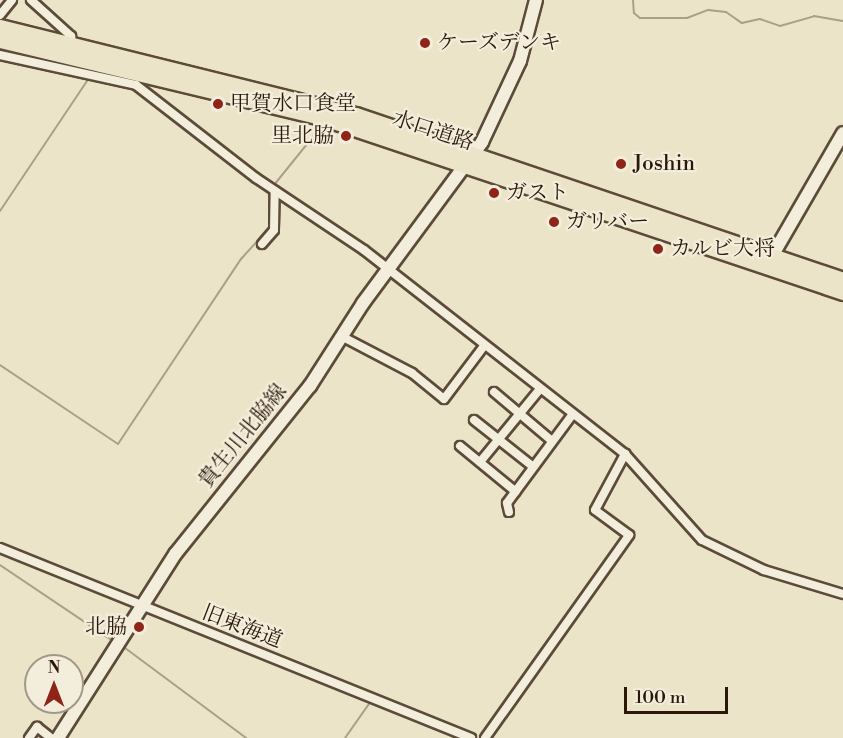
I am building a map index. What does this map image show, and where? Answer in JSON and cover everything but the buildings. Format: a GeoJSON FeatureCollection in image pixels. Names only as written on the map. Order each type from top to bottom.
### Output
{"type":"FeatureCollection","features":[{"type":"Feature","properties":{"kind":"highway","name":"水口道路"},"geometry":{"type":"LineString","coordinates":[[0,27],[267,90],[770,261],[843,292]]}},
{"type":"Feature","properties":{"kind":"highway","name":"水口道路"},"geometry":{"type":"LineString","coordinates":[[0,40],[252,99],[470,158]]}},
{"type":"Feature","properties":{"kind":"highway","name":"水口道路"},"geometry":{"type":"LineString","coordinates":[[770,261],[843,280]]}},
{"type":"Feature","properties":{"kind":"main road","name":"貴生川北脇線"},"geometry":{"type":"LineString","coordinates":[[58,738],[145,608],[176,552],[343,337],[386,270],[470,158],[511,85],[536,0]]}},
{"type":"Feature","properties":{"kind":"main road"},"geometry":{"type":"LineString","coordinates":[[770,261],[807,188],[843,133]]}},
{"type":"Feature","properties":{"kind":"street"},"geometry":{"type":"LineString","coordinates":[[0,15],[12,0]]}},
{"type":"Feature","properties":{"kind":"street"},"geometry":{"type":"LineString","coordinates":[[31,0],[71,36],[72,44]]}},
{"type":"Feature","properties":{"kind":"street"},"geometry":{"type":"LineString","coordinates":[[0,55],[136,85],[275,191],[386,270],[625,454],[702,540],[764,570],[843,594]]}},
{"type":"Feature","properties":{"kind":"street"},"geometry":{"type":"LineString","coordinates":[[262,243],[274,230],[275,191]]}},
{"type":"Feature","properties":{"kind":"street"},"geometry":{"type":"LineString","coordinates":[[343,337],[412,373],[444,399],[484,346]]}},
{"type":"Feature","properties":{"kind":"street"},"geometry":{"type":"LineString","coordinates":[[480,462],[540,389]]}},
{"type":"Feature","properties":{"kind":"street"},"geometry":{"type":"LineString","coordinates":[[494,392],[552,441]]}},
{"type":"Feature","properties":{"kind":"street"},"geometry":{"type":"LineString","coordinates":[[509,512],[507,503],[532,466],[572,415]]}},
{"type":"Feature","properties":{"kind":"street"},"geometry":{"type":"LineString","coordinates":[[474,420],[532,466]]}},
{"type":"Feature","properties":{"kind":"street"},"geometry":{"type":"LineString","coordinates":[[460,446],[516,492]]}},
{"type":"Feature","properties":{"kind":"street"},"geometry":{"type":"LineString","coordinates":[[485,738],[628,535],[595,510],[625,454]]}},
{"type":"Feature","properties":{"kind":"street","name":"旧東海道"},"geometry":{"type":"LineString","coordinates":[[0,548],[471,738]]}},
{"type":"Feature","properties":{"kind":"street"},"geometry":{"type":"LineString","coordinates":[[29,738],[37,727],[51,738]]}},
{"type":"Feature","properties":{"kind":"waterway"},"geometry":{"type":"LineString","coordinates":[[633,0],[634,13],[640,18],[687,18],[708,10],[726,12],[742,23],[760,19],[780,26],[814,16],[843,21]]}},
{"type":"Feature","properties":{"kind":"waterway"},"geometry":{"type":"LineString","coordinates":[[0,49],[102,73]]}},
{"type":"Feature","properties":{"kind":"waterway"},"geometry":{"type":"LineString","coordinates":[[0,211],[89,78]]}},
{"type":"Feature","properties":{"kind":"waterway"},"geometry":{"type":"LineString","coordinates":[[187,119],[251,169]]}},
{"type":"Feature","properties":{"kind":"waterway"},"geometry":{"type":"LineString","coordinates":[[274,185],[316,133]]}},
{"type":"Feature","properties":{"kind":"waterway"},"geometry":{"type":"LineString","coordinates":[[0,365],[118,444],[241,259],[270,227],[269,190]]}},
{"type":"Feature","properties":{"kind":"waterway"},"geometry":{"type":"LineString","coordinates":[[0,565],[113,641]]}},
{"type":"Feature","properties":{"kind":"waterway"},"geometry":{"type":"LineString","coordinates":[[121,645],[246,738]]}},
{"type":"Feature","properties":{"kind":"waterway"},"geometry":{"type":"LineString","coordinates":[[345,738],[371,701]]}},
{"type":"Feature","properties":{"kind":"place","name":"ケーズデンキ"},"geometry":{"type":"Point","coordinates":[425,43]}},
{"type":"Feature","properties":{"kind":"place","name":"甲賀水口食堂"},"geometry":{"type":"Point","coordinates":[218,104]}},
{"type":"Feature","properties":{"kind":"place","name":"里北脇"},"geometry":{"type":"Point","coordinates":[346,136]}},
{"type":"Feature","properties":{"kind":"place","name":"Joshin"},"geometry":{"type":"Point","coordinates":[621,164]}},
{"type":"Feature","properties":{"kind":"place","name":"ガスト"},"geometry":{"type":"Point","coordinates":[494,193]}},
{"type":"Feature","properties":{"kind":"place","name":"ガリバー"},"geometry":{"type":"Point","coordinates":[554,222]}},
{"type":"Feature","properties":{"kind":"place","name":"カルビ大将"},"geometry":{"type":"Point","coordinates":[658,249]}},
{"type":"Feature","properties":{"kind":"place","name":"北脇"},"geometry":{"type":"Point","coordinates":[139,627]}}]}
